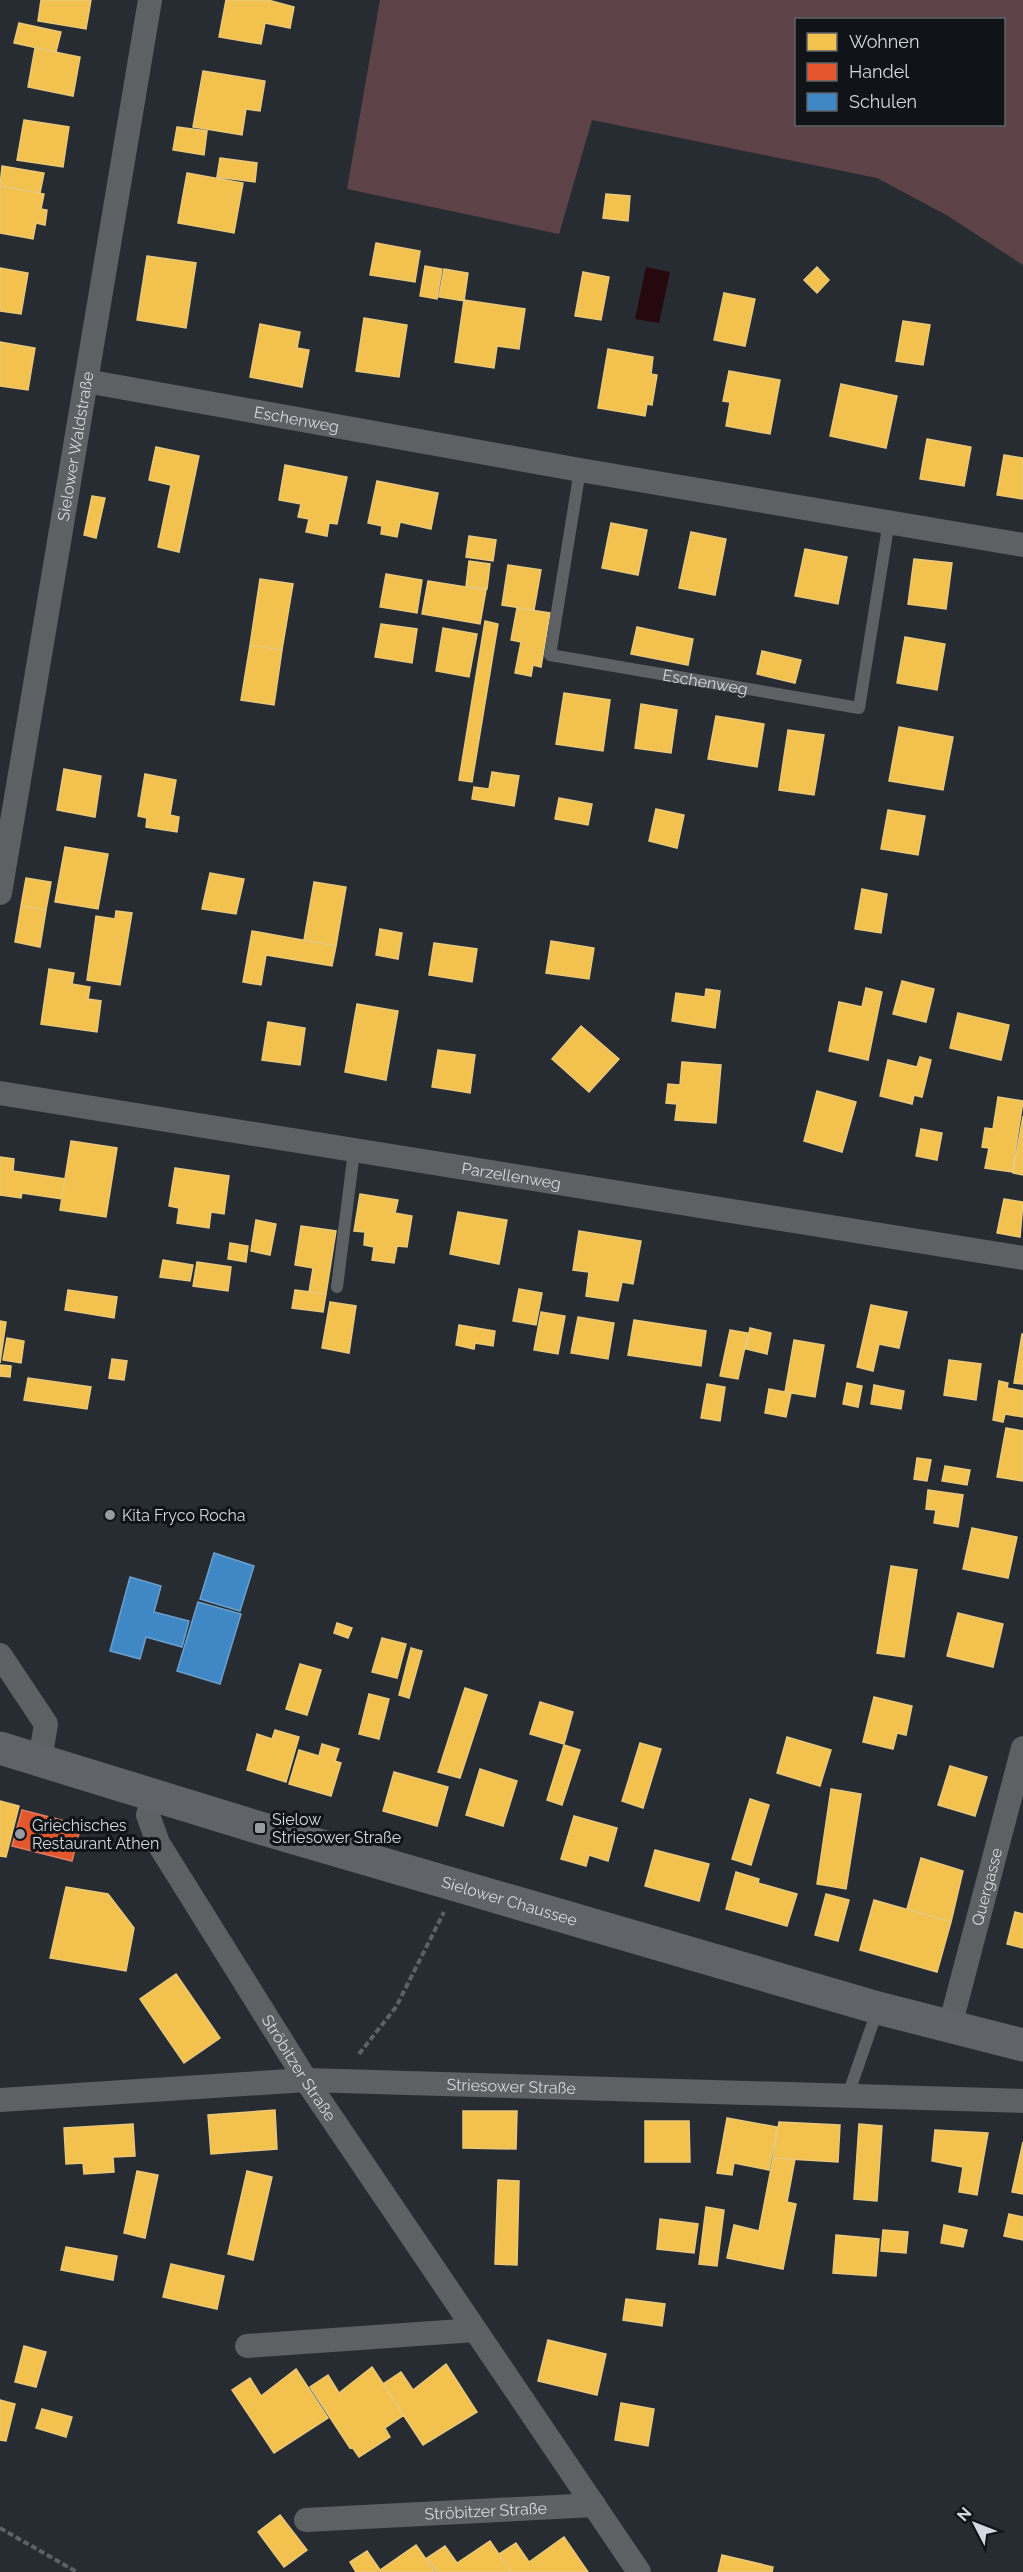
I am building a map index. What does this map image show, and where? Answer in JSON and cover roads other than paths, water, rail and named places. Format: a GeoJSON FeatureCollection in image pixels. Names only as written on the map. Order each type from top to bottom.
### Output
{"type":"FeatureCollection","features":[{"type":"Feature","properties":{"kind":"main road","name":"Sielower Chaussee"},"geometry":{"type":"LineString","coordinates":[[0,1748],[456,1885],[878,2008],[1023,2045]]}},
{"type":"Feature","properties":{"kind":"street","name":"Sielower Waldstraße"},"geometry":{"type":"LineString","coordinates":[[0,893],[150,0]]}},
{"type":"Feature","properties":{"kind":"street","name":"Eschenweg"},"geometry":{"type":"LineString","coordinates":[[86,381],[580,470],[1023,545]]}},
{"type":"Feature","properties":{"kind":"street","name":"Parzellenweg"},"geometry":{"type":"LineString","coordinates":[[0,1093],[1023,1258]]}},
{"type":"Feature","properties":{"kind":"street"},"geometry":{"type":"LineString","coordinates":[[0,1655],[46,1724],[40,1760]]}},
{"type":"Feature","properties":{"kind":"street","name":"Quergasse"},"geometry":{"type":"LineString","coordinates":[[950,2026],[1023,1748]]}},
{"type":"Feature","properties":{"kind":"street","name":"Ströbitzer Straße"},"geometry":{"type":"LineString","coordinates":[[154,1795],[148,1815],[158,1843],[306,2080],[639,2572]]}},
{"type":"Feature","properties":{"kind":"street","name":"Striesower Straße"},"geometry":{"type":"LineString","coordinates":[[0,2100],[306,2080],[1023,2101]]}},
{"type":"Feature","properties":{"kind":"street"},"geometry":{"type":"LineString","coordinates":[[248,2346],[475,2330]]}},
{"type":"Feature","properties":{"kind":"street","name":"Ströbitzer Straße"},"geometry":{"type":"LineString","coordinates":[[306,2520],[594,2505]]}},
{"type":"Feature","properties":{"kind":"lane","name":"Eschenweg"},"geometry":{"type":"LineString","coordinates":[[580,470],[550,655],[859,708],[889,521]]}},
{"type":"Feature","properties":{"kind":"lane"},"geometry":{"type":"LineString","coordinates":[[338,1287],[354,1151]]}},
{"type":"Feature","properties":{"kind":"lane"},"geometry":{"type":"LineString","coordinates":[[848,2095],[878,2008]]}},
{"type":"Feature","properties":{"kind":"place","name":"Kita Fryco Rocha"},"geometry":{"type":"Point","coordinates":[110,1515]}},
{"type":"Feature","properties":{"kind":"place","name":"Sielow Striesower Straße"},"geometry":{"type":"Point","coordinates":[260,1828]}},
{"type":"Feature","properties":{"kind":"place","name":"Griechisches Restaurant Athen"},"geometry":{"type":"Point","coordinates":[20,1834]}}]}
